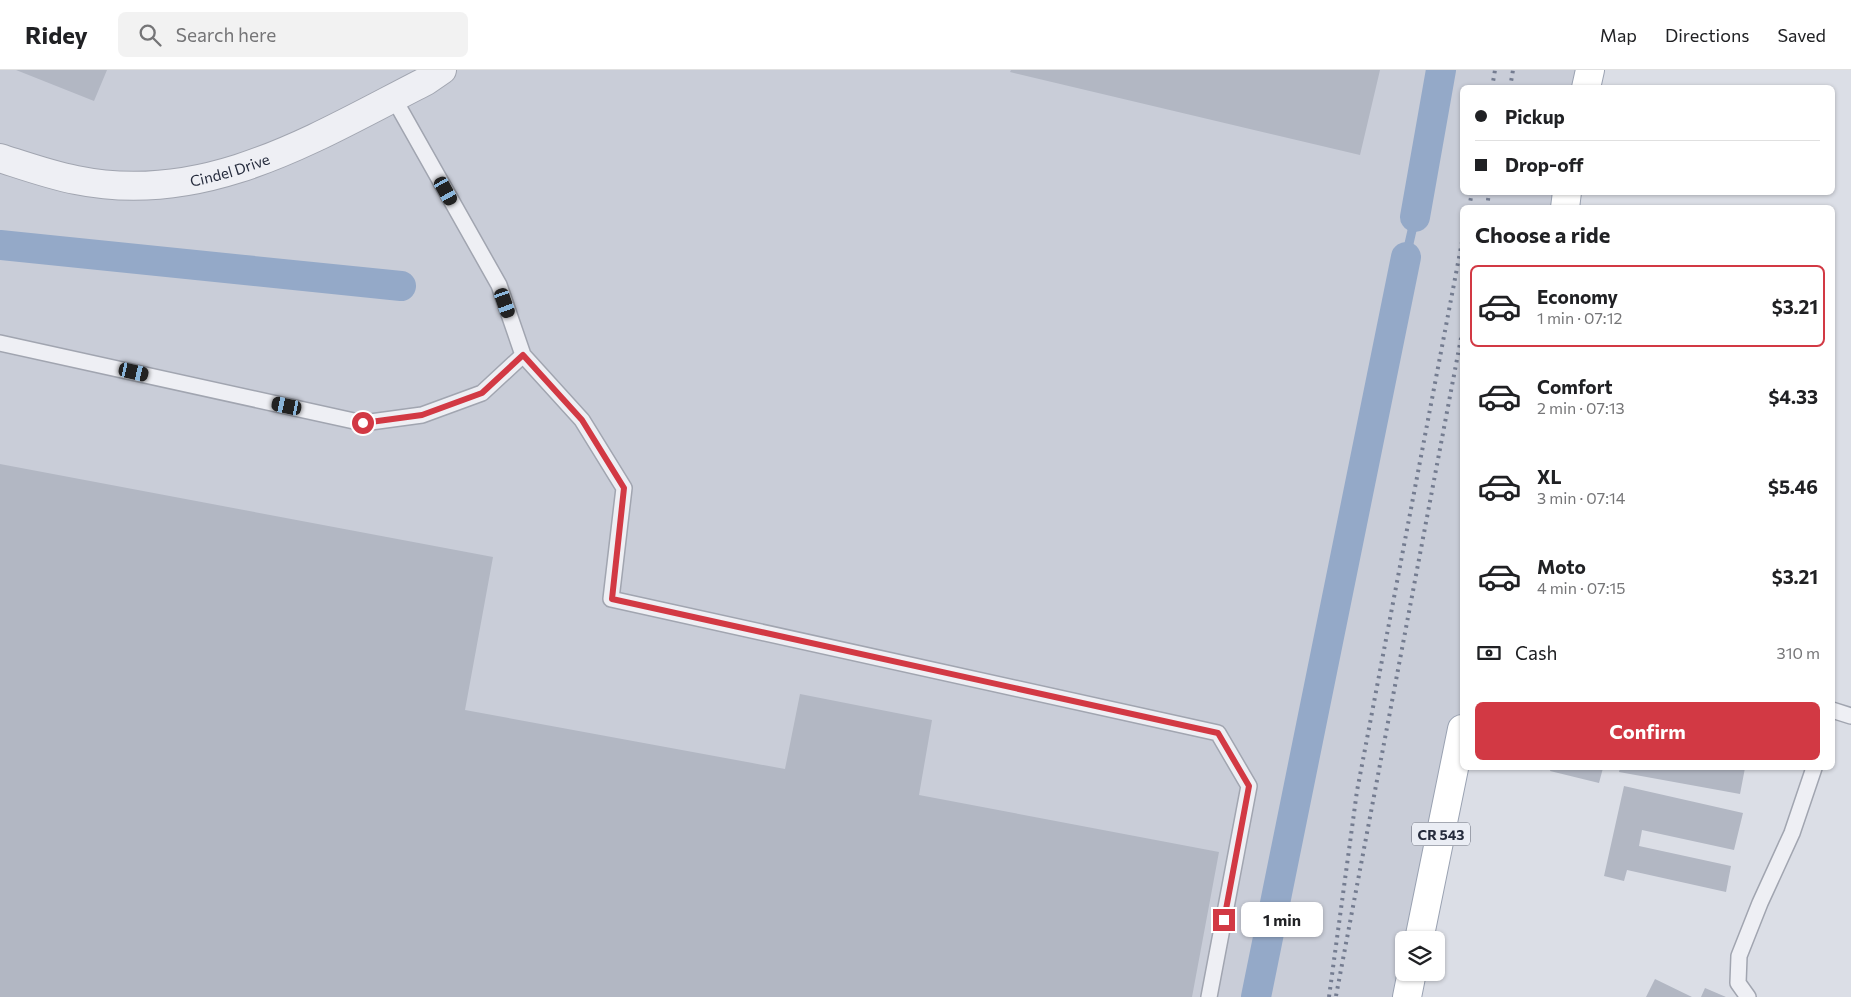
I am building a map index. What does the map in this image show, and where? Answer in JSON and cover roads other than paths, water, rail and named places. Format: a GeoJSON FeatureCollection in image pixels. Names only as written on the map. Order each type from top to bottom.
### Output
{"type":"FeatureCollection","features":[{"type":"Feature","properties":{"kind":"main road"},"geometry":{"type":"LineString","coordinates":[[1587,85],[1590,70]]}},
{"type":"Feature","properties":{"kind":"main road","name":"CR 543"},"geometry":{"type":"LineString","coordinates":[[1421,931],[1460,738]]}},
{"type":"Feature","properties":{"kind":"main road"},"geometry":{"type":"LineString","coordinates":[[1407,997],[1410,981]]}},
{"type":"Feature","properties":{"kind":"street","name":"Cindel Drive"},"geometry":{"type":"LineString","coordinates":[[0,158],[38,171],[78,180],[118,185],[158,185],[199,180],[239,170],[315,138],[442,70]]}},
{"type":"Feature","properties":{"kind":"lane"},"geometry":{"type":"LineString","coordinates":[[393,97],[499,285],[523,355],[582,420],[624,488],[612,599],[1218,733],[1249,786],[1209,997]]}},
{"type":"Feature","properties":{"kind":"lane"},"geometry":{"type":"LineString","coordinates":[[0,343],[363,423],[422,415],[482,393],[523,355]]}},
{"type":"Feature","properties":{"kind":"lane"},"geometry":{"type":"LineString","coordinates":[[1835,711],[1851,716]]}},
{"type":"Feature","properties":{"kind":"lane"},"geometry":{"type":"LineString","coordinates":[[1748,997],[1738,983],[1739,956],[1760,903],[1792,833],[1813,770]]}},
{"type":"Feature","properties":{"kind":"waterway"},"geometry":{"type":"LineString","coordinates":[[1415,217],[1441,70]]}},
{"type":"Feature","properties":{"kind":"waterway"},"geometry":{"type":"LineString","coordinates":[[1406,257],[1415,217]]}},
{"type":"Feature","properties":{"kind":"waterway"},"geometry":{"type":"LineString","coordinates":[[0,245],[401,286]]}},
{"type":"Feature","properties":{"kind":"waterway"},"geometry":{"type":"LineString","coordinates":[[1256,997],[1406,257]]}},
{"type":"Feature","properties":{"kind":"railway"},"geometry":{"type":"LineString","coordinates":[[1492,85],[1495,70]]}},
{"type":"Feature","properties":{"kind":"railway"},"geometry":{"type":"LineString","coordinates":[[1510,85],[1513,70]]}},
{"type":"Feature","properties":{"kind":"railway"},"geometry":{"type":"LineString","coordinates":[[1470,205],[1471,195]]}},
{"type":"Feature","properties":{"kind":"railway"},"geometry":{"type":"LineString","coordinates":[[1487,205],[1489,195]]}},
{"type":"Feature","properties":{"kind":"railway"},"geometry":{"type":"LineString","coordinates":[[1329,997],[1357,791],[1460,252]]}},
{"type":"Feature","properties":{"kind":"railway"},"geometry":{"type":"LineString","coordinates":[[1336,996],[1460,344]]}}]}
